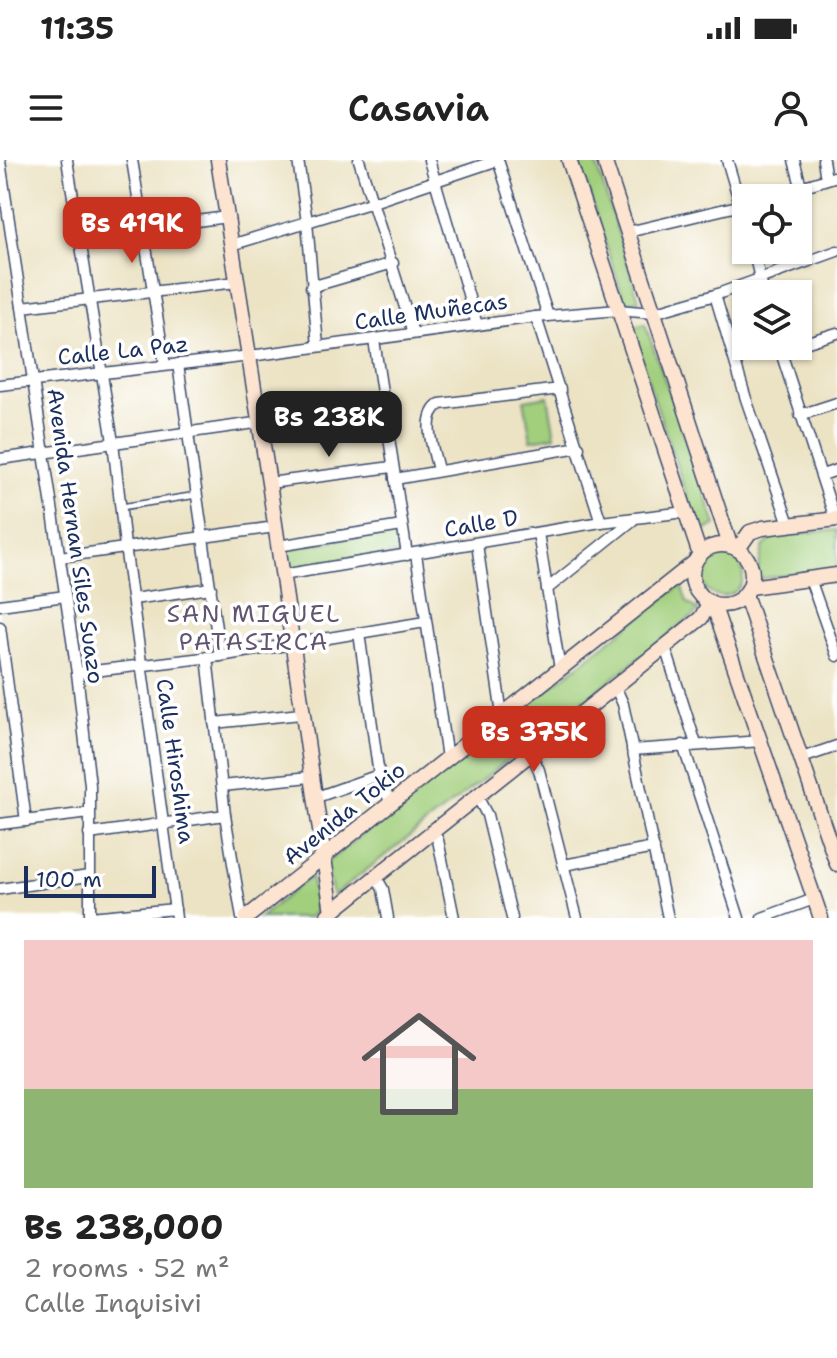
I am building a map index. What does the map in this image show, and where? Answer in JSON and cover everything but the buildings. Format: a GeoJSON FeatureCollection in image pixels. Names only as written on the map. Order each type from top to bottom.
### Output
{"type":"FeatureCollection","features":[{"type":"Feature","properties":{"kind":"street","name":"Calle Hiroshima"},"geometry":{"type":"LineString","coordinates":[[67,160],[113,442],[176,914]]}},
{"type":"Feature","properties":{"kind":"street"},"geometry":{"type":"LineString","coordinates":[[132,160],[165,365]]}},
{"type":"Feature","properties":{"kind":"street"},"geometry":{"type":"LineString","coordinates":[[218,160],[269,483],[330,916]]}},
{"type":"Feature","properties":{"kind":"street"},"geometry":{"type":"LineString","coordinates":[[298,160],[318,346]]}},
{"type":"Feature","properties":{"kind":"street"},"geometry":{"type":"LineString","coordinates":[[359,160],[413,333]]}},
{"type":"Feature","properties":{"kind":"street"},"geometry":{"type":"LineString","coordinates":[[429,160],[477,325]]}},
{"type":"Feature","properties":{"kind":"street"},"geometry":{"type":"LineString","coordinates":[[231,245],[498,160],[548,316]]}},
{"type":"Feature","properties":{"kind":"street"},"geometry":{"type":"LineString","coordinates":[[569,160],[686,512],[697,558]]}},
{"type":"Feature","properties":{"kind":"street"},"geometry":{"type":"LineString","coordinates":[[604,160],[734,547],[749,561],[752,570],[747,590],[734,603],[711,603]]}},
{"type":"Feature","properties":{"kind":"street"},"geometry":{"type":"LineString","coordinates":[[727,160],[736,184]]}},
{"type":"Feature","properties":{"kind":"street"},"geometry":{"type":"LineString","coordinates":[[794,160],[800,184]]}},
{"type":"Feature","properties":{"kind":"street"},"geometry":{"type":"LineString","coordinates":[[808,184],[831,177],[823,160]]}},
{"type":"Feature","properties":{"kind":"street","name":"Avenida Hernan Siles Suazo"},"geometry":{"type":"LineString","coordinates":[[0,161],[77,673],[90,785],[90,918]]}},
{"type":"Feature","properties":{"kind":"street"},"geometry":{"type":"LineString","coordinates":[[628,232],[732,208]]}},
{"type":"Feature","properties":{"kind":"street"},"geometry":{"type":"LineString","coordinates":[[76,219],[140,211]]}},
{"type":"Feature","properties":{"kind":"street"},"geometry":{"type":"LineString","coordinates":[[143,228],[227,217]]}},
{"type":"Feature","properties":{"kind":"street"},"geometry":{"type":"LineString","coordinates":[[653,313],[715,295],[837,251]]}},
{"type":"Feature","properties":{"kind":"street"},"geometry":{"type":"LineString","coordinates":[[311,287],[393,263]]}},
{"type":"Feature","properties":{"kind":"street"},"geometry":{"type":"LineString","coordinates":[[756,264],[760,278]]}},
{"type":"Feature","properties":{"kind":"street"},"geometry":{"type":"LineString","coordinates":[[22,307],[237,282]]}},
{"type":"Feature","properties":{"kind":"street"},"geometry":{"type":"LineString","coordinates":[[715,295],[746,399],[789,524]]}},
{"type":"Feature","properties":{"kind":"street","name":"Calle Muñecas"},"geometry":{"type":"LineString","coordinates":[[250,356],[536,317],[618,310],[653,313]]}},
{"type":"Feature","properties":{"kind":"street"},"geometry":{"type":"LineString","coordinates":[[536,317],[601,522]]}},
{"type":"Feature","properties":{"kind":"street"},"geometry":{"type":"LineString","coordinates":[[812,341],[837,333]]}},
{"type":"Feature","properties":{"kind":"street"},"geometry":{"type":"LineString","coordinates":[[374,340],[402,526],[412,555],[425,622],[447,758]]}},
{"type":"Feature","properties":{"kind":"street","name":"Calle La Paz"},"geometry":{"type":"LineString","coordinates":[[0,385],[250,356]]}},
{"type":"Feature","properties":{"kind":"street"},"geometry":{"type":"LineString","coordinates":[[783,360],[836,519],[750,532],[734,547],[713,546],[697,558],[692,570],[694,587],[711,603],[762,741],[821,918]]}},
{"type":"Feature","properties":{"kind":"street"},"geometry":{"type":"LineString","coordinates":[[178,364],[220,656]]}},
{"type":"Feature","properties":{"kind":"street"},"geometry":{"type":"LineString","coordinates":[[438,470],[429,420],[434,408],[440,404],[560,389]]}},
{"type":"Feature","properties":{"kind":"street"},"geometry":{"type":"LineString","coordinates":[[800,415],[837,403]]}},
{"type":"Feature","properties":{"kind":"street"},"geometry":{"type":"LineString","coordinates":[[0,459],[383,405]]}},
{"type":"Feature","properties":{"kind":"street"},"geometry":{"type":"LineString","coordinates":[[395,479],[579,447]]}},
{"type":"Feature","properties":{"kind":"street"},"geometry":{"type":"LineString","coordinates":[[269,483],[392,467]]}},
{"type":"Feature","properties":{"kind":"street"},"geometry":{"type":"LineString","coordinates":[[822,475],[837,470]]}},
{"type":"Feature","properties":{"kind":"street","name":"Calle D"},"geometry":{"type":"LineString","coordinates":[[282,575],[601,522],[686,512]]}},
{"type":"Feature","properties":{"kind":"street"},"geometry":{"type":"LineString","coordinates":[[547,589],[633,520]]}},
{"type":"Feature","properties":{"kind":"street"},"geometry":{"type":"LineString","coordinates":[[278,546],[402,526]]}},
{"type":"Feature","properties":{"kind":"street"},"geometry":{"type":"LineString","coordinates":[[60,557],[275,527]]}},
{"type":"Feature","properties":{"kind":"street"},"geometry":{"type":"LineString","coordinates":[[538,533],[560,669]]}},
{"type":"Feature","properties":{"kind":"street"},"geometry":{"type":"LineString","coordinates":[[477,544],[502,715]]}},
{"type":"Feature","properties":{"kind":"street","name":"Avenida Tokio"},"geometry":{"type":"LineString","coordinates":[[244,918],[697,558]]}},
{"type":"Feature","properties":{"kind":"street"},"geometry":{"type":"LineString","coordinates":[[747,590],[837,575]]}},
{"type":"Feature","properties":{"kind":"street"},"geometry":{"type":"LineString","coordinates":[[810,579],[837,656]]}},
{"type":"Feature","properties":{"kind":"street"},"geometry":{"type":"LineString","coordinates":[[133,599],[211,588]]}},
{"type":"Feature","properties":{"kind":"street"},"geometry":{"type":"LineString","coordinates":[[747,590],[836,855]]}},
{"type":"Feature","properties":{"kind":"street"},"geometry":{"type":"LineString","coordinates":[[0,605],[65,596]]}},
{"type":"Feature","properties":{"kind":"street"},"geometry":{"type":"LineString","coordinates":[[330,916],[701,618],[711,603]]}},
{"type":"Feature","properties":{"kind":"street"},"geometry":{"type":"LineString","coordinates":[[77,673],[220,656],[425,622]]}},
{"type":"Feature","properties":{"kind":"street"},"geometry":{"type":"LineString","coordinates":[[0,627],[26,821]]}},
{"type":"Feature","properties":{"kind":"street"},"geometry":{"type":"LineString","coordinates":[[359,633],[379,775],[391,804]]}},
{"type":"Feature","properties":{"kind":"street"},"geometry":{"type":"LineString","coordinates":[[665,647],[696,744]]}},
{"type":"Feature","properties":{"kind":"street"},"geometry":{"type":"LineString","coordinates":[[207,657],[225,815],[244,918]]}},
{"type":"Feature","properties":{"kind":"street"},"geometry":{"type":"LineString","coordinates":[[615,686],[623,704],[668,918]]}},
{"type":"Feature","properties":{"kind":"street"},"geometry":{"type":"LineString","coordinates":[[214,723],[301,714]]}},
{"type":"Feature","properties":{"kind":"street"},"geometry":{"type":"LineString","coordinates":[[632,750],[762,741]]}},
{"type":"Feature","properties":{"kind":"street"},"geometry":{"type":"LineString","coordinates":[[683,745],[739,918]]}},
{"type":"Feature","properties":{"kind":"street"},"geometry":{"type":"LineString","coordinates":[[802,758],[837,746]]}},
{"type":"Feature","properties":{"kind":"street"},"geometry":{"type":"LineString","coordinates":[[531,753],[539,770],[577,918]]}},
{"type":"Feature","properties":{"kind":"street"},"geometry":{"type":"LineString","coordinates":[[314,798],[379,775]]}},
{"type":"Feature","properties":{"kind":"street"},"geometry":{"type":"LineString","coordinates":[[222,786],[310,777]]}},
{"type":"Feature","properties":{"kind":"street"},"geometry":{"type":"LineString","coordinates":[[477,796],[487,815],[512,918]]}},
{"type":"Feature","properties":{"kind":"street"},"geometry":{"type":"LineString","coordinates":[[0,824],[89,813]]}},
{"type":"Feature","properties":{"kind":"street"},"geometry":{"type":"LineString","coordinates":[[89,834],[225,815]]}},
{"type":"Feature","properties":{"kind":"street"},"geometry":{"type":"LineString","coordinates":[[432,831],[438,840],[454,918]]}},
{"type":"Feature","properties":{"kind":"street"},"geometry":{"type":"LineString","coordinates":[[564,865],[654,848]]}},
{"type":"Feature","properties":{"kind":"street"},"geometry":{"type":"LineString","coordinates":[[0,889],[89,876]]}},
{"type":"Feature","properties":{"kind":"street"},"geometry":{"type":"LineString","coordinates":[[376,877],[383,889],[388,918]]}},
{"type":"Feature","properties":{"kind":"street"},"geometry":{"type":"LineString","coordinates":[[762,918],[814,899]]}},
{"type":"Feature","properties":{"kind":"street"},"geometry":{"type":"LineString","coordinates":[[90,918],[176,914]]}},
{"type":"Feature","properties":{"kind":"lane"},"geometry":{"type":"LineString","coordinates":[[121,507],[198,495]]}},
{"type":"Feature","properties":{"kind":"green space"},"geometry":{"type":"Polygon","coordinates":[[[578,160],[595,160],[639,300],[625,303],[578,160]]]}},
{"type":"Feature","properties":{"kind":"green space"},"geometry":{"type":"Polygon","coordinates":[[[645,324],[716,525],[699,533],[631,328],[645,324]]]}},
{"type":"Feature","properties":{"kind":"green space"},"geometry":{"type":"Polygon","coordinates":[[[548,396],[555,436],[531,440],[524,400],[548,396]]]}},
{"type":"Feature","properties":{"kind":"green space"},"geometry":{"type":"Polygon","coordinates":[[[837,530],[837,569],[756,579],[763,547],[775,536],[837,530]]]}},
{"type":"Feature","properties":{"kind":"green space"},"geometry":{"type":"Polygon","coordinates":[[[396,531],[399,554],[290,572],[286,548],[396,531]]]}},
{"type":"Feature","properties":{"kind":"green space"},"geometry":{"type":"Polygon","coordinates":[[[722,554],[737,560],[743,575],[737,590],[722,596],[707,590],[701,575],[707,560],[722,554]]]}},
{"type":"Feature","properties":{"kind":"green space"},"geometry":{"type":"Polygon","coordinates":[[[681,585],[687,602],[699,611],[333,896],[326,863],[681,585]]]}},
{"type":"Feature","properties":{"kind":"green space"},"geometry":{"type":"Polygon","coordinates":[[[311,876],[316,911],[308,918],[259,918],[311,876]]]}},
{"type":"Feature","properties":{"kind":"district","name":"SAN MIGUEL PATASIRCA"},"geometry":{"type":"Point","coordinates":[254,628]}}]}
